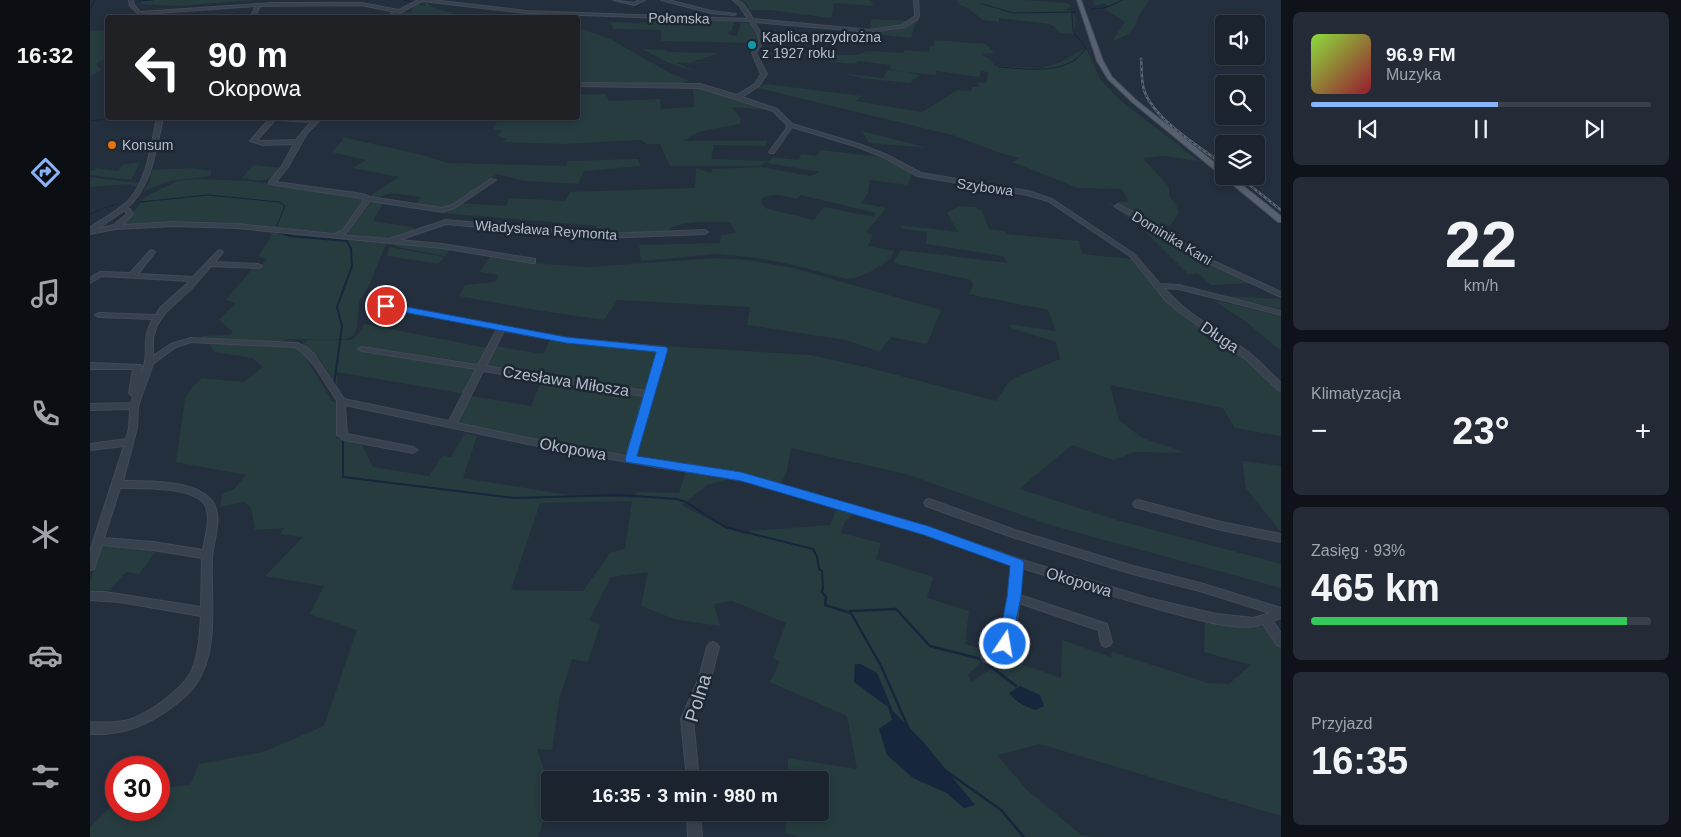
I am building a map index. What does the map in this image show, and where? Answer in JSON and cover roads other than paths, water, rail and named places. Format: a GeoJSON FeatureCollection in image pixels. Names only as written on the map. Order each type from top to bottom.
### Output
{"type":"FeatureCollection","features":[{"type":"Feature","properties":{"kind":"main road"},"geometry":{"type":"LineString","coordinates":[[1079,0],[1100,61],[1110,78],[1134,102],[1215,167]]}},
{"type":"Feature","properties":{"kind":"main road"},"geometry":{"type":"LineString","coordinates":[[1237,185],[1281,220]]}},
{"type":"Feature","properties":{"kind":"street"},"geometry":{"type":"LineString","coordinates":[[133,0],[132,5],[139,13],[258,6],[346,4],[399,11]]}},
{"type":"Feature","properties":{"kind":"street"},"geometry":{"type":"LineString","coordinates":[[392,15],[421,0]]}},
{"type":"Feature","properties":{"kind":"street","name":"Połomska"},"geometry":{"type":"LineString","coordinates":[[421,0],[526,12],[748,18],[858,30],[891,30],[903,26],[915,19],[916,0]]}},
{"type":"Feature","properties":{"kind":"street"},"geometry":{"type":"LineString","coordinates":[[615,0],[634,4],[643,0]]}},
{"type":"Feature","properties":{"kind":"street"},"geometry":{"type":"LineString","coordinates":[[663,0],[711,12],[748,18]]}},
{"type":"Feature","properties":{"kind":"street"},"geometry":{"type":"LineString","coordinates":[[735,0],[742,5],[748,18],[760,35],[761,42],[754,54],[764,74],[760,83],[738,97]]}},
{"type":"Feature","properties":{"kind":"street"},"geometry":{"type":"LineString","coordinates":[[254,15],[258,6]]}},
{"type":"Feature","properties":{"kind":"street","name":"Szybowa"},"geometry":{"type":"LineString","coordinates":[[580,85],[700,86],[774,110],[790,125],[860,146],[885,156],[914,173],[928,178],[1028,193],[1050,200],[1101,232],[1132,255],[1159,286]]}},
{"type":"Feature","properties":{"kind":"street"},"geometry":{"type":"LineString","coordinates":[[90,231],[112,216],[136,195],[143,182],[159,120]]}},
{"type":"Feature","properties":{"kind":"street"},"geometry":{"type":"LineString","coordinates":[[272,120],[253,141],[263,143],[296,142]]}},
{"type":"Feature","properties":{"kind":"street","name":"Władysława Reymonta"},"geometry":{"type":"LineString","coordinates":[[317,120],[296,142],[289,161],[271,183],[443,210],[454,206],[493,180]]}},
{"type":"Feature","properties":{"kind":"street"},"geometry":{"type":"LineString","coordinates":[[772,152],[789,130],[790,125]]}},
{"type":"Feature","properties":{"kind":"street"},"geometry":{"type":"LineString","coordinates":[[336,236],[345,231],[368,199]]}},
{"type":"Feature","properties":{"kind":"street","name":"Dominika Kani"},"geometry":{"type":"LineString","coordinates":[[1118,206],[1162,230],[1200,257],[1281,295]]}},
{"type":"Feature","properties":{"kind":"street"},"geometry":{"type":"LineString","coordinates":[[116,226],[130,214],[128,210]]}},
{"type":"Feature","properties":{"kind":"street","name":"Władysława Reymonta"},"geometry":{"type":"LineString","coordinates":[[389,240],[446,222],[585,235],[705,232]]}},
{"type":"Feature","properties":{"kind":"street","name":"Władysława Reymonta"},"geometry":{"type":"LineString","coordinates":[[90,231],[116,226],[228,225],[442,246],[532,261]]}},
{"type":"Feature","properties":{"kind":"street"},"geometry":{"type":"LineString","coordinates":[[133,275],[152,252]]}},
{"type":"Feature","properties":{"kind":"street"},"geometry":{"type":"LineString","coordinates":[[91,562],[130,442],[136,402],[148,363],[150,351],[149,338],[158,317],[171,301],[196,279],[220,252]]}},
{"type":"Feature","properties":{"kind":"street"},"geometry":{"type":"LineString","coordinates":[[209,264],[258,266]]}},
{"type":"Feature","properties":{"kind":"street"},"geometry":{"type":"LineString","coordinates":[[90,281],[100,274],[196,279]]}},
{"type":"Feature","properties":{"kind":"street"},"geometry":{"type":"LineString","coordinates":[[1159,286],[1179,287],[1281,313]]}},
{"type":"Feature","properties":{"kind":"street","name":"Długa"},"geometry":{"type":"LineString","coordinates":[[1159,286],[1182,310],[1250,358],[1281,388]]}},
{"type":"Feature","properties":{"kind":"street"},"geometry":{"type":"LineString","coordinates":[[386,306],[566,340],[662,349],[630,459]]}},
{"type":"Feature","properties":{"kind":"street"},"geometry":{"type":"LineString","coordinates":[[99,315],[158,317]]}},
{"type":"Feature","properties":{"kind":"street"},"geometry":{"type":"LineString","coordinates":[[482,368],[501,329]]}},
{"type":"Feature","properties":{"kind":"street"},"geometry":{"type":"LineString","coordinates":[[148,363],[169,347],[179,342],[191,340],[297,345],[313,359],[342,401],[341,435],[414,450]]}},
{"type":"Feature","properties":{"kind":"street","name":"Czesława Miłosza"},"geometry":{"type":"LineString","coordinates":[[362,349],[649,394]]}},
{"type":"Feature","properties":{"kind":"street"},"geometry":{"type":"LineString","coordinates":[[90,366],[138,367],[133,389],[136,402]]}},
{"type":"Feature","properties":{"kind":"street","name":"Czesława Miłosza"},"geometry":{"type":"LineString","coordinates":[[451,425],[482,368]]}},
{"type":"Feature","properties":{"kind":"street","name":"Okopowa"},"geometry":{"type":"LineString","coordinates":[[342,401],[451,425],[630,459],[741,476],[928,531],[1017,563],[1148,602],[1216,619],[1253,623],[1266,620],[1281,613]]}},
{"type":"Feature","properties":{"kind":"street"},"geometry":{"type":"LineString","coordinates":[[90,407],[136,402]]}},
{"type":"Feature","properties":{"kind":"street"},"geometry":{"type":"LineString","coordinates":[[90,447],[130,442]]}},
{"type":"Feature","properties":{"kind":"street"},"geometry":{"type":"LineString","coordinates":[[90,728],[119,728],[135,724],[173,699],[193,680],[203,655],[207,555],[212,515],[207,500],[199,494],[167,487],[132,484],[117,485]]}},
{"type":"Feature","properties":{"kind":"street","name":"Okopowa"},"geometry":{"type":"LineString","coordinates":[[929,503],[1016,534],[1281,613]]}},
{"type":"Feature","properties":{"kind":"street"},"geometry":{"type":"LineString","coordinates":[[1138,504],[1221,526],[1281,538]]}},
{"type":"Feature","properties":{"kind":"street"},"geometry":{"type":"LineString","coordinates":[[99,541],[207,555]]}},
{"type":"Feature","properties":{"kind":"street"},"geometry":{"type":"LineString","coordinates":[[987,658],[993,656],[1005,644],[1014,597],[1017,563]]}},
{"type":"Feature","properties":{"kind":"street"},"geometry":{"type":"LineString","coordinates":[[90,596],[108,596],[206,612]]}},
{"type":"Feature","properties":{"kind":"street"},"geometry":{"type":"LineString","coordinates":[[1014,597],[1103,627],[1106,642]]}},
{"type":"Feature","properties":{"kind":"street"},"geometry":{"type":"LineString","coordinates":[[1266,620],[1281,642]]}},
{"type":"Feature","properties":{"kind":"street","name":"Polna"},"geometry":{"type":"LineString","coordinates":[[692,771],[687,720],[705,678],[713,647]]}},
{"type":"Feature","properties":{"kind":"street"},"geometry":{"type":"LineString","coordinates":[[694,821],[695,837]]}},
{"type":"Feature","properties":{"kind":"water"},"geometry":{"type":"Polygon","coordinates":[[[855,664],[861,664],[877,673],[893,711],[924,743],[975,805],[964,808],[947,793],[913,778],[887,755],[879,729],[892,720],[888,707],[854,682],[855,664]]]}},
{"type":"Feature","properties":{"kind":"water"},"geometry":{"type":"Polygon","coordinates":[[[1020,686],[1040,695],[1044,706],[1036,710],[1024,706],[1015,699],[1009,693],[1020,686]]]}},
{"type":"Feature","properties":{"kind":"waterway"},"geometry":{"type":"LineString","coordinates":[[90,9],[95,0]]}},
{"type":"Feature","properties":{"kind":"waterway"},"geometry":{"type":"LineString","coordinates":[[138,1],[153,0]]}},
{"type":"Feature","properties":{"kind":"waterway"},"geometry":{"type":"LineString","coordinates":[[404,0],[425,5]]}},
{"type":"Feature","properties":{"kind":"waterway"},"geometry":{"type":"LineString","coordinates":[[1090,9],[1104,8],[1123,0]]}},
{"type":"Feature","properties":{"kind":"waterway"},"geometry":{"type":"LineString","coordinates":[[982,4],[1014,13],[1072,12]]}},
{"type":"Feature","properties":{"kind":"waterway"},"geometry":{"type":"LineString","coordinates":[[999,67],[1047,69],[1070,63],[1086,47],[1073,32],[1072,12]]}},
{"type":"Feature","properties":{"kind":"waterway"},"geometry":{"type":"LineString","coordinates":[[90,121],[105,119]]}},
{"type":"Feature","properties":{"kind":"waterway"},"geometry":{"type":"LineString","coordinates":[[140,202],[208,195],[279,202],[285,206],[276,228]]}},
{"type":"Feature","properties":{"kind":"waterway"},"geometry":{"type":"LineString","coordinates":[[103,208],[118,204]]}},
{"type":"Feature","properties":{"kind":"waterway"},"geometry":{"type":"LineString","coordinates":[[90,214],[99,210]]}},
{"type":"Feature","properties":{"kind":"waterway"},"geometry":{"type":"LineString","coordinates":[[278,232],[290,236],[347,241],[351,249],[352,266],[337,307],[342,326],[334,385]]}},
{"type":"Feature","properties":{"kind":"waterway"},"geometry":{"type":"LineString","coordinates":[[343,441],[343,477],[515,498],[619,495],[677,499],[686,502],[725,527],[813,549],[817,557],[819,569],[822,571],[823,587]]}},
{"type":"Feature","properties":{"kind":"waterway"},"geometry":{"type":"LineString","coordinates":[[823,587],[822,592],[826,597],[825,605],[851,613],[881,666],[908,727]]}},
{"type":"Feature","properties":{"kind":"waterway"},"geometry":{"type":"LineString","coordinates":[[850,611],[896,609],[930,646],[981,659],[1016,686]]}},
{"type":"Feature","properties":{"kind":"waterway"},"geometry":{"type":"LineString","coordinates":[[946,771],[1001,810],[1024,837]]}},
{"type":"Feature","properties":{"kind":"railway"},"geometry":{"type":"LineString","coordinates":[[1141,59],[1144,90],[1157,112],[1179,132],[1215,158]]}},
{"type":"Feature","properties":{"kind":"railway"},"geometry":{"type":"LineString","coordinates":[[1249,185],[1281,210]]}},
{"type":"Feature","properties":{"kind":"place","name":"Kaplica przydrożna z 1927 roku"},"geometry":{"type":"Point","coordinates":[752,45]}},
{"type":"Feature","properties":{"kind":"place","name":"Konsum"},"geometry":{"type":"Point","coordinates":[112,145]}}]}
